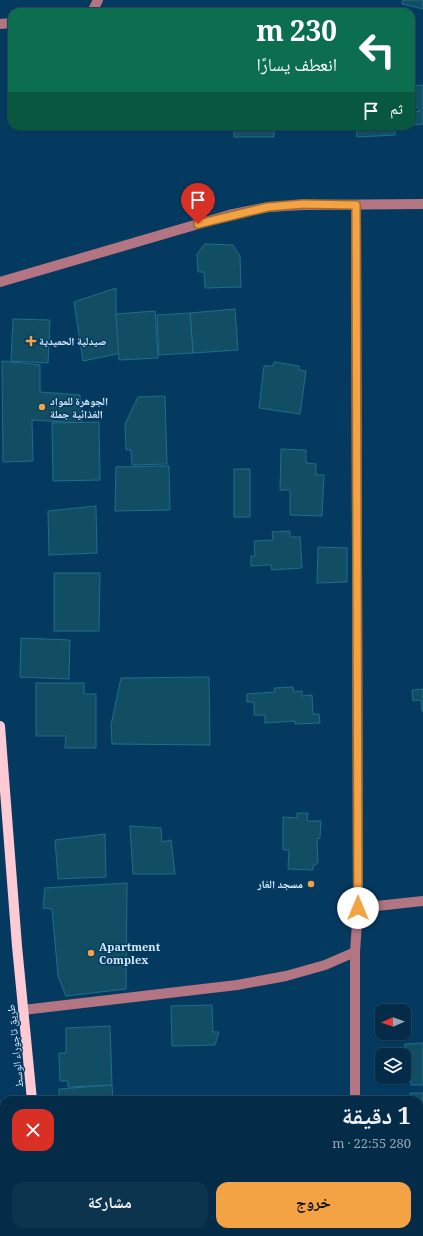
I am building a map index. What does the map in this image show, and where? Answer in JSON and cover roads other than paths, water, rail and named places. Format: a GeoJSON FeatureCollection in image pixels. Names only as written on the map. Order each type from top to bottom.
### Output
{"type":"FeatureCollection","features":[{"type":"Feature","properties":{"kind":"main road","name":"طريق تاجوراء الوسط"},"geometry":{"type":"LineString","coordinates":[[0,726],[23,1010],[32,1096]]}},
{"type":"Feature","properties":{"kind":"street"},"geometry":{"type":"LineString","coordinates":[[0,282],[236,214],[268,207],[303,204],[423,204]]}},
{"type":"Feature","properties":{"kind":"street"},"geometry":{"type":"LineString","coordinates":[[355,1096],[355,952],[358,908],[356,205]]}},
{"type":"Feature","properties":{"kind":"street"},"geometry":{"type":"LineString","coordinates":[[358,908],[423,901]]}},
{"type":"Feature","properties":{"kind":"street"},"geometry":{"type":"LineString","coordinates":[[23,1010],[237,984],[286,976],[326,965],[355,952]]}},
{"type":"Feature","properties":{"kind":"place","name":"صيدلية الحميدية"},"geometry":{"type":"Point","coordinates":[31,341]}},
{"type":"Feature","properties":{"kind":"place","name":"الجوهرة للمواد الغذائية جملة"},"geometry":{"type":"Point","coordinates":[42,407]}},
{"type":"Feature","properties":{"kind":"place","name":"مسجد الغار"},"geometry":{"type":"Point","coordinates":[311,884]}},
{"type":"Feature","properties":{"kind":"place","name":"Apartment Complex"},"geometry":{"type":"Point","coordinates":[91,953]}}]}
